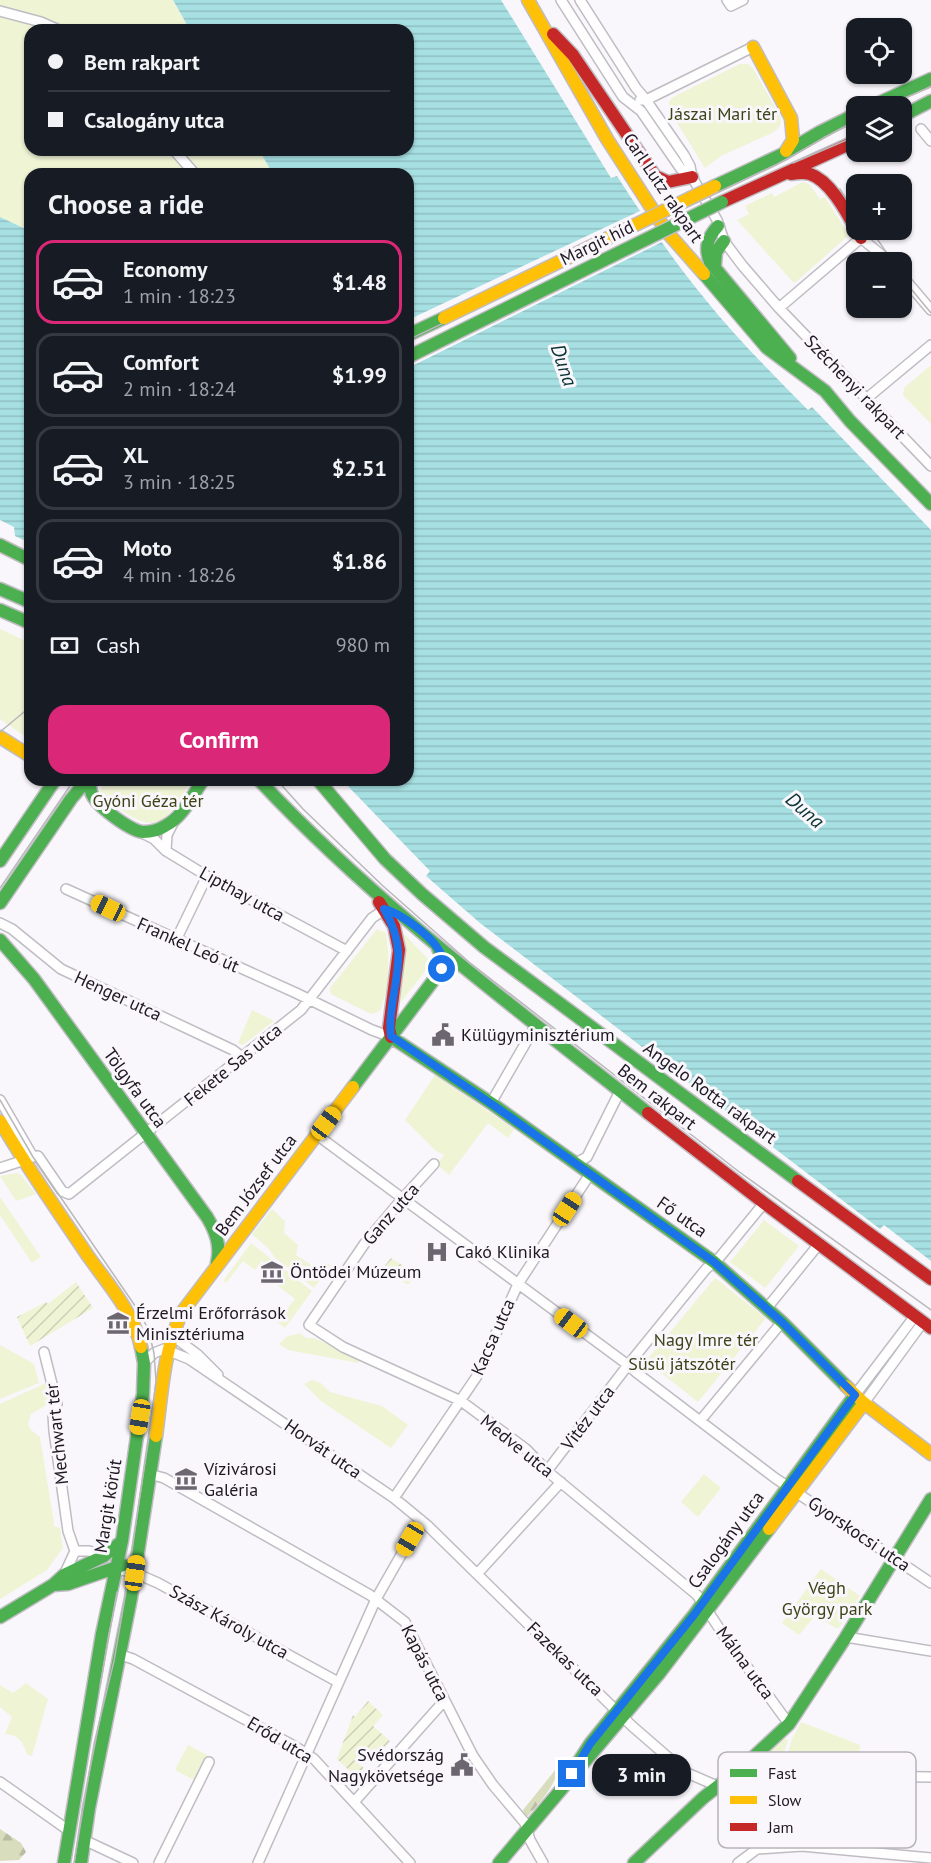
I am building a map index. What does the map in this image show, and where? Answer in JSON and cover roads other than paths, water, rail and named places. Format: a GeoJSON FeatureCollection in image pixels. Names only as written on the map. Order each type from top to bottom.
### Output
{"type":"FeatureCollection","features":[{"type":"Feature","properties":{"kind":"main road","name":"Carl Lutz rakpart"},"geometry":{"type":"LineString","coordinates":[[528,0],[612,147],[667,232],[761,341],[800,371]]}},
{"type":"Feature","properties":{"kind":"main road"},"geometry":{"type":"LineString","coordinates":[[543,25],[573,55],[655,176],[661,181],[668,182],[692,177]]}},
{"type":"Feature","properties":{"kind":"main road"},"geometry":{"type":"LineString","coordinates":[[753,47],[791,118],[794,134],[793,145]]}},
{"type":"Feature","properties":{"kind":"main road"},"geometry":{"type":"LineString","coordinates":[[894,96],[931,79]]}},
{"type":"Feature","properties":{"kind":"main road"},"geometry":{"type":"LineString","coordinates":[[912,111],[931,101]]}},
{"type":"Feature","properties":{"kind":"main road","name":"Margit híd"},"geometry":{"type":"LineString","coordinates":[[414,332],[783,154],[793,145],[846,119]]}},
{"type":"Feature","properties":{"kind":"main road"},"geometry":{"type":"LineString","coordinates":[[846,147],[807,169],[828,186],[846,214]]}},
{"type":"Feature","properties":{"kind":"main road","name":"Margit híd"},"geometry":{"type":"LineString","coordinates":[[414,354],[693,216],[778,176],[807,169]]}},
{"type":"Feature","properties":{"kind":"main road"},"geometry":{"type":"LineString","coordinates":[[718,226],[710,235],[707,243],[707,256],[716,269],[800,371],[825,391],[850,421],[931,504]]}},
{"type":"Feature","properties":{"kind":"main road"},"geometry":{"type":"LineString","coordinates":[[716,269],[714,253],[724,241]]}},
{"type":"Feature","properties":{"kind":"main road"},"geometry":{"type":"LineString","coordinates":[[0,545],[24,557]]}},
{"type":"Feature","properties":{"kind":"main road"},"geometry":{"type":"LineString","coordinates":[[0,589],[24,599]]}},
{"type":"Feature","properties":{"kind":"main road"},"geometry":{"type":"LineString","coordinates":[[0,610],[24,620]]}},
{"type":"Feature","properties":{"kind":"main road"},"geometry":{"type":"LineString","coordinates":[[0,737],[24,752]]}},
{"type":"Feature","properties":{"kind":"main road"},"geometry":{"type":"LineString","coordinates":[[0,861],[51,786]]}},
{"type":"Feature","properties":{"kind":"main road"},"geometry":{"type":"LineString","coordinates":[[0,903],[71,799],[83,786]]}},
{"type":"Feature","properties":{"kind":"main road"},"geometry":{"type":"LineString","coordinates":[[89,786],[95,801],[140,832],[164,829],[173,823],[199,786]]}},
{"type":"Feature","properties":{"kind":"main road","name":"Bem rakpart"},"geometry":{"type":"LineString","coordinates":[[265,786],[367,887],[437,946],[764,1203],[923,1322]]}},
{"type":"Feature","properties":{"kind":"main road","name":"Angelo Rotta rakpart"},"geometry":{"type":"LineString","coordinates":[[322,786],[385,859],[422,894],[484,946],[643,1068],[931,1279]]}},
{"type":"Feature","properties":{"kind":"main road","name":"Bem rakpart"},"geometry":{"type":"LineString","coordinates":[[367,887],[394,927],[398,944],[398,967],[390,1018],[391,1036]]}},
{"type":"Feature","properties":{"kind":"main road","name":"Tölgyfa utca"},"geometry":{"type":"LineString","coordinates":[[0,940],[34,979],[214,1229],[219,1248],[216,1267]]}},
{"type":"Feature","properties":{"kind":"main road","name":"Bem József utca"},"geometry":{"type":"LineString","coordinates":[[174,1328],[183,1311],[442,969],[443,960],[437,946]]}},
{"type":"Feature","properties":{"kind":"main road","name":"Fő utca"},"geometry":{"type":"LineString","coordinates":[[391,1036],[491,1103],[714,1262],[782,1322],[859,1399],[931,1454]]}},
{"type":"Feature","properties":{"kind":"main road","name":"Margit körút"},"geometry":{"type":"LineString","coordinates":[[0,1121],[28,1159],[123,1306],[138,1334],[144,1363],[143,1394],[122,1542],[102,1634],[64,1863]]}},
{"type":"Feature","properties":{"kind":"main road","name":"Margit körút"},"geometry":{"type":"LineString","coordinates":[[81,1863],[121,1655],[174,1328]]}},
{"type":"Feature","properties":{"kind":"main road","name":"Csalogány utca"},"geometry":{"type":"LineString","coordinates":[[499,1863],[567,1786],[590,1744],[621,1714],[706,1607],[859,1399]]}},
{"type":"Feature","properties":{"kind":"main road"},"geometry":{"type":"LineString","coordinates":[[759,1752],[789,1724],[931,1499]]}},
{"type":"Feature","properties":{"kind":"main road"},"geometry":{"type":"LineString","coordinates":[[0,1617],[53,1585],[64,1575],[100,1558],[122,1542]]}},
{"type":"Feature","properties":{"kind":"main road"},"geometry":{"type":"LineString","coordinates":[[53,1585],[68,1584],[103,1571],[117,1569],[139,1550]]}},
{"type":"Feature","properties":{"kind":"main road"},"geometry":{"type":"LineString","coordinates":[[100,1558],[117,1569]]}},
{"type":"Feature","properties":{"kind":"main road"},"geometry":{"type":"LineString","coordinates":[[634,1863],[718,1786]]}},
{"type":"Feature","properties":{"kind":"street"},"geometry":{"type":"LineString","coordinates":[[561,0],[623,97],[641,111],[681,169],[692,177]]}},
{"type":"Feature","properties":{"kind":"street"},"geometry":{"type":"LineString","coordinates":[[580,0],[636,88],[684,155],[690,166],[692,177],[717,220],[724,241],[779,308],[859,240]]}},
{"type":"Feature","properties":{"kind":"street"},"geometry":{"type":"LineString","coordinates":[[729,3],[743,0]]}},
{"type":"Feature","properties":{"kind":"street"},"geometry":{"type":"LineString","coordinates":[[0,11],[45,24]]}},
{"type":"Feature","properties":{"kind":"street"},"geometry":{"type":"LineString","coordinates":[[623,97],[646,100],[753,47]]}},
{"type":"Feature","properties":{"kind":"street"},"geometry":{"type":"LineString","coordinates":[[921,129],[931,141]]}},
{"type":"Feature","properties":{"kind":"street"},"geometry":{"type":"LineString","coordinates":[[179,156],[190,168]]}},
{"type":"Feature","properties":{"kind":"street"},"geometry":{"type":"LineString","coordinates":[[863,240],[878,252]]}},
{"type":"Feature","properties":{"kind":"street"},"geometry":{"type":"LineString","coordinates":[[912,288],[931,310]]}},
{"type":"Feature","properties":{"kind":"street","name":"Széchenyi rakpart"},"geometry":{"type":"LineString","coordinates":[[779,308],[931,466]]}},
{"type":"Feature","properties":{"kind":"street"},"geometry":{"type":"LineString","coordinates":[[866,399],[931,345]]}},
{"type":"Feature","properties":{"kind":"street"},"geometry":{"type":"LineString","coordinates":[[166,851],[167,835],[173,823]]}},
{"type":"Feature","properties":{"kind":"street","name":"Lipthay utca"},"geometry":{"type":"LineString","coordinates":[[140,832],[207,876],[347,951]]}},
{"type":"Feature","properties":{"kind":"street"},"geometry":{"type":"LineString","coordinates":[[177,940],[207,876]]}},
{"type":"Feature","properties":{"kind":"street","name":"Frankel Leó út"},"geometry":{"type":"LineString","coordinates":[[66,889],[372,1030],[391,1036]]}},
{"type":"Feature","properties":{"kind":"street"},"geometry":{"type":"LineString","coordinates":[[384,909],[403,917]]}},
{"type":"Feature","properties":{"kind":"street","name":"Fekete Sas utca"},"geometry":{"type":"LineString","coordinates":[[69,1194],[301,1010],[372,918],[384,909]]}},
{"type":"Feature","properties":{"kind":"street","name":"Henger utca"},"geometry":{"type":"LineString","coordinates":[[0,924],[12,929],[61,969],[233,1050],[242,1057]]}},
{"type":"Feature","properties":{"kind":"street"},"geometry":{"type":"LineString","coordinates":[[491,1103],[537,1026]]}},
{"type":"Feature","properties":{"kind":"street"},"geometry":{"type":"LineString","coordinates":[[576,1163],[587,1157],[620,1091]]}},
{"type":"Feature","properties":{"kind":"street","name":"Margit körút"},"geometry":{"type":"LineString","coordinates":[[0,1100],[28,1159],[38,1156],[62,1191],[69,1194]]}},
{"type":"Feature","properties":{"kind":"street"},"geometry":{"type":"LineString","coordinates":[[317,1135],[700,1421],[782,1322]]}},
{"type":"Feature","properties":{"kind":"street"},"geometry":{"type":"LineString","coordinates":[[0,1168],[28,1159]]}},
{"type":"Feature","properties":{"kind":"street","name":"Ganz utca"},"geometry":{"type":"LineString","coordinates":[[309,1325],[362,1247],[402,1198],[434,1164]]}},
{"type":"Feature","properties":{"kind":"street","name":"Kacsa utca"},"geometry":{"type":"LineString","coordinates":[[394,1498],[477,1376],[518,1284],[590,1174]]}},
{"type":"Feature","properties":{"kind":"street"},"geometry":{"type":"LineString","coordinates":[[628,1365],[707,1267],[714,1262],[764,1203]]}},
{"type":"Feature","properties":{"kind":"street"},"geometry":{"type":"LineString","coordinates":[[767,1308],[819,1244]]}},
{"type":"Feature","properties":{"kind":"street","name":"Csalogány utca"},"geometry":{"type":"LineString","coordinates":[[859,1399],[923,1322]]}},
{"type":"Feature","properties":{"kind":"street","name":"Medve utca"},"geometry":{"type":"LineString","coordinates":[[309,1325],[343,1347],[461,1401],[526,1449],[548,1471],[698,1595],[706,1607]]}},
{"type":"Feature","properties":{"kind":"street","name":"Horvát utca"},"geometry":{"type":"LineString","coordinates":[[174,1328],[178,1340],[203,1359],[223,1381]]}},
{"type":"Feature","properties":{"kind":"street"},"geometry":{"type":"LineString","coordinates":[[144,1363],[159,1351],[169,1350]]}},
{"type":"Feature","properties":{"kind":"street","name":"Horvát utca"},"geometry":{"type":"LineString","coordinates":[[169,1350],[189,1359],[223,1381],[394,1498],[421,1520]]}},
{"type":"Feature","properties":{"kind":"street","name":"Mechwart tér"},"geometry":{"type":"LineString","coordinates":[[44,1352],[57,1404],[53,1415],[54,1431],[68,1531],[75,1551]]}},
{"type":"Feature","properties":{"kind":"street","name":"Vitéz utca"},"geometry":{"type":"LineString","coordinates":[[548,1471],[628,1365]]}},
{"type":"Feature","properties":{"kind":"street","name":"Gyorskocsi utca"},"geometry":{"type":"LineString","coordinates":[[700,1421],[791,1489],[931,1584]]}},
{"type":"Feature","properties":{"kind":"street","name":"Kapás utca"},"geometry":{"type":"LineString","coordinates":[[149,1474],[164,1478],[373,1597],[405,1622],[473,1756],[493,1785],[521,1817],[543,1863]]}},
{"type":"Feature","properties":{"kind":"street"},"geometry":{"type":"LineString","coordinates":[[477,1574],[561,1482]]}},
{"type":"Feature","properties":{"kind":"street"},"geometry":{"type":"LineString","coordinates":[[258,1863],[373,1597],[421,1520]]}},
{"type":"Feature","properties":{"kind":"street","name":"Fazekas utca"},"geometry":{"type":"LineString","coordinates":[[421,1520],[621,1714],[685,1772],[718,1781]]}},
{"type":"Feature","properties":{"kind":"street"},"geometry":{"type":"LineString","coordinates":[[64,1575],[75,1551],[88,1551],[100,1558]]}},
{"type":"Feature","properties":{"kind":"street","name":"Szász Károly utca"},"geometry":{"type":"LineString","coordinates":[[117,1569],[135,1573],[158,1583],[338,1682]]}},
{"type":"Feature","properties":{"kind":"street","name":"Málna utca"},"geometry":{"type":"LineString","coordinates":[[706,1607],[789,1724]]}},
{"type":"Feature","properties":{"kind":"street"},"geometry":{"type":"LineString","coordinates":[[846,1637],[931,1651]]}},
{"type":"Feature","properties":{"kind":"street","name":"Erőd utca"},"geometry":{"type":"LineString","coordinates":[[121,1655],[133,1659],[314,1759],[410,1863]]}},
{"type":"Feature","properties":{"kind":"street"},"geometry":{"type":"LineString","coordinates":[[354,1802],[444,1701]]}},
{"type":"Feature","properties":{"kind":"street"},"geometry":{"type":"LineString","coordinates":[[159,1863],[209,1762]]}},
{"type":"Feature","properties":{"kind":"street"},"geometry":{"type":"LineString","coordinates":[[916,1778],[931,1778]]}},
{"type":"Feature","properties":{"kind":"street"},"geometry":{"type":"LineString","coordinates":[[0,1782],[68,1830]]}},
{"type":"Feature","properties":{"kind":"street"},"geometry":{"type":"LineString","coordinates":[[84,1840],[133,1863]]}},
{"type":"Feature","properties":{"kind":"street"},"geometry":{"type":"LineString","coordinates":[[738,1863],[757,1849],[768,1848]]}},
{"type":"Feature","properties":{"kind":"street"},"geometry":{"type":"LineString","coordinates":[[832,1848],[931,1858]]}},
{"type":"Feature","properties":{"kind":"water","name":"Duna"},"geometry":{"type":"Polygon","coordinates":[[[173,0],[501,0],[611,178],[617,176],[659,239],[705,299],[742,342],[808,410],[812,407],[931,530],[931,1261],[884,1225],[880,1229],[480,923],[426,876],[430,871],[348,786],[414,786],[414,168],[270,168],[262,156],[414,156],[414,24],[187,24],[173,0]]]}},
{"type":"Feature","properties":{"kind":"water"},"geometry":{"type":"Polygon","coordinates":[[[0,217],[24,228],[24,540],[15,536],[14,527],[0,520],[0,217]]]}},
{"type":"Feature","properties":{"kind":"tram line"},"geometry":{"type":"LineString","coordinates":[[910,96],[931,87]]}},
{"type":"Feature","properties":{"kind":"tram line"},"geometry":{"type":"LineString","coordinates":[[414,337],[776,165],[846,126]]}},
{"type":"Feature","properties":{"kind":"tram line"},"geometry":{"type":"LineString","coordinates":[[793,163],[846,140]]}},
{"type":"Feature","properties":{"kind":"tram line"},"geometry":{"type":"LineString","coordinates":[[840,189],[846,199]]}},
{"type":"Feature","properties":{"kind":"tram line"},"geometry":{"type":"LineString","coordinates":[[878,240],[886,252]]}},
{"type":"Feature","properties":{"kind":"tram line"},"geometry":{"type":"LineString","coordinates":[[912,290],[931,313]]}},
{"type":"Feature","properties":{"kind":"tram line"},"geometry":{"type":"LineString","coordinates":[[0,732],[24,712]]}},
{"type":"Feature","properties":{"kind":"tram line"},"geometry":{"type":"LineString","coordinates":[[0,888],[70,786]]}},
{"type":"Feature","properties":{"kind":"tram line"},"geometry":{"type":"LineString","coordinates":[[282,786],[383,886],[469,962],[738,1171],[931,1310]]}},
{"type":"Feature","properties":{"kind":"tram line"},"geometry":{"type":"LineString","coordinates":[[0,1100],[33,1157],[140,1313],[148,1329],[154,1353],[156,1381],[127,1586],[114,1661],[94,1744],[74,1863]]}},
{"type":"Feature","properties":{"kind":"tram line"},"geometry":{"type":"LineString","coordinates":[[100,1686],[117,1592]]}},
{"type":"Feature","properties":{"kind":"place","name":"Külügyminisztérium"},"geometry":{"type":"Point","coordinates":[443,1035]}},
{"type":"Feature","properties":{"kind":"place","name":"Cakó Klinika"},"geometry":{"type":"Point","coordinates":[437,1252]}},
{"type":"Feature","properties":{"kind":"place","name":"Öntödei Múzeum"},"geometry":{"type":"Point","coordinates":[272,1272]}},
{"type":"Feature","properties":{"kind":"place","name":"Érzelmi Erőforrások Minisztériuma"},"geometry":{"type":"Point","coordinates":[118,1323]}},
{"type":"Feature","properties":{"kind":"place","name":"Vízivárosi Galéria"},"geometry":{"type":"Point","coordinates":[186,1479]}},
{"type":"Feature","properties":{"kind":"place","name":"Svédország Nagykövetsége"},"geometry":{"type":"Point","coordinates":[462,1765]}},
{"type":"Feature","properties":{"kind":"park label","name":"Jászai Mari tér"},"geometry":{"type":"Point","coordinates":[723,114]}},
{"type":"Feature","properties":{"kind":"park label","name":"Gyóni Géza tér"},"geometry":{"type":"Point","coordinates":[148,801]}},
{"type":"Feature","properties":{"kind":"park label","name":"Nagy Imre tér"},"geometry":{"type":"Point","coordinates":[706,1340]}},
{"type":"Feature","properties":{"kind":"park label","name":"Süsü játszótér"},"geometry":{"type":"Point","coordinates":[682,1364]}},
{"type":"Feature","properties":{"kind":"park label","name":"Végh György park"},"geometry":{"type":"Point","coordinates":[827,1598]}}]}
